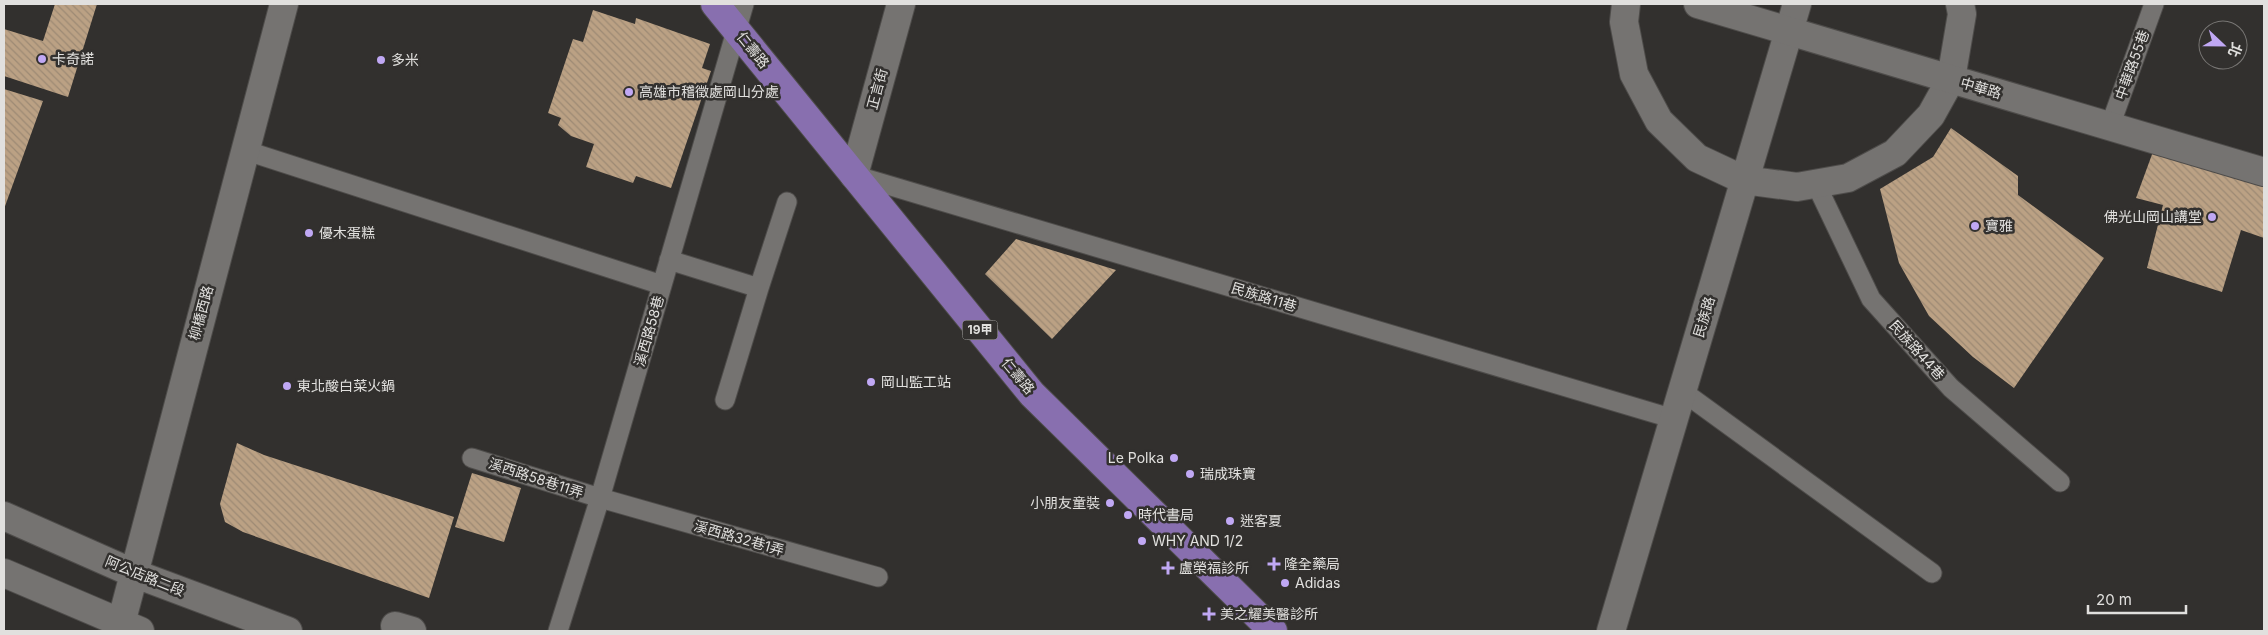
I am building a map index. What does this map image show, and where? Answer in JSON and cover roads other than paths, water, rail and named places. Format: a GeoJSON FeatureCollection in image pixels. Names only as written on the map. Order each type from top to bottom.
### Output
{"type":"FeatureCollection","features":[{"type":"Feature","properties":{"kind":"main road","name":"仁壽路"},"geometry":{"type":"LineString","coordinates":[[715,4],[1032,394],[1273,631]]}},
{"type":"Feature","properties":{"kind":"street","name":"柳橋西路"},"geometry":{"type":"LineString","coordinates":[[126,629],[133,573],[284,4]]}},
{"type":"Feature","properties":{"kind":"street","name":"正言街"},"geometry":{"type":"LineString","coordinates":[[854,175],[901,4]]}},
{"type":"Feature","properties":{"kind":"street"},"geometry":{"type":"LineString","coordinates":[[1626,4],[1624,22],[1634,74],[1659,121],[1697,158],[1744,180],[1797,187],[1848,178],[1895,153],[1931,115],[1951,79],[1962,14],[1960,4]]}},
{"type":"Feature","properties":{"kind":"street","name":"中華路"},"geometry":{"type":"LineString","coordinates":[[1698,4],[2264,172]]}},
{"type":"Feature","properties":{"kind":"street","name":"民族路"},"geometry":{"type":"LineString","coordinates":[[1611,631],[1797,4]]}},
{"type":"Feature","properties":{"kind":"street","name":"阿公店路二段"},"geometry":{"type":"LineString","coordinates":[[4,516],[133,573],[288,631]]}},
{"type":"Feature","properties":{"kind":"street"},"geometry":{"type":"LineString","coordinates":[[4,573],[126,629]]}},
{"type":"Feature","properties":{"kind":"lane","name":"溪西路58巷"},"geometry":{"type":"LineString","coordinates":[[558,631],[600,498],[744,4]]}},
{"type":"Feature","properties":{"kind":"lane","name":"中華路55巷"},"geometry":{"type":"LineString","coordinates":[[2110,126],[2154,4]]}},
{"type":"Feature","properties":{"kind":"lane"},"geometry":{"type":"LineString","coordinates":[[244,150],[662,285]]}},
{"type":"Feature","properties":{"kind":"lane","name":"民族路11巷"},"geometry":{"type":"LineString","coordinates":[[854,175],[1674,418]]}},
{"type":"Feature","properties":{"kind":"lane","name":"民族路44巷"},"geometry":{"type":"LineString","coordinates":[[1816,184],[1871,299],[1951,388],[2060,482]]}},
{"type":"Feature","properties":{"kind":"lane"},"geometry":{"type":"LineString","coordinates":[[725,400],[787,202]]}},
{"type":"Feature","properties":{"kind":"lane"},"geometry":{"type":"LineString","coordinates":[[669,260],[759,288]]}},
{"type":"Feature","properties":{"kind":"lane"},"geometry":{"type":"LineString","coordinates":[[1682,391],[1932,573]]}},
{"type":"Feature","properties":{"kind":"lane","name":"溪西路58巷11弄"},"geometry":{"type":"LineString","coordinates":[[472,458],[600,498]]}},
{"type":"Feature","properties":{"kind":"lane","name":"溪西路32巷1弄"},"geometry":{"type":"LineString","coordinates":[[600,498],[878,577]]}},
{"type":"Feature","properties":{"kind":"place","name":"卡奇諾"},"geometry":{"type":"Point","coordinates":[42,59]}},
{"type":"Feature","properties":{"kind":"place","name":"多米"},"geometry":{"type":"Point","coordinates":[381,60]}},
{"type":"Feature","properties":{"kind":"place","name":"高雄市稽徵處岡山分處"},"geometry":{"type":"Point","coordinates":[629,92]}},
{"type":"Feature","properties":{"kind":"place","name":"佛光山岡山講堂"},"geometry":{"type":"Point","coordinates":[2212,217]}},
{"type":"Feature","properties":{"kind":"place","name":"寶雅"},"geometry":{"type":"Point","coordinates":[1975,226]}},
{"type":"Feature","properties":{"kind":"place","name":"優木蛋糕"},"geometry":{"type":"Point","coordinates":[309,233]}},
{"type":"Feature","properties":{"kind":"place","name":"岡山監工站"},"geometry":{"type":"Point","coordinates":[871,382]}},
{"type":"Feature","properties":{"kind":"place","name":"東北酸白菜火鍋"},"geometry":{"type":"Point","coordinates":[287,386]}},
{"type":"Feature","properties":{"kind":"place","name":"Le Polka"},"geometry":{"type":"Point","coordinates":[1174,458]}},
{"type":"Feature","properties":{"kind":"place","name":"瑞成珠寶"},"geometry":{"type":"Point","coordinates":[1190,474]}},
{"type":"Feature","properties":{"kind":"place","name":"小朋友童裝"},"geometry":{"type":"Point","coordinates":[1110,503]}},
{"type":"Feature","properties":{"kind":"place","name":"時代書局"},"geometry":{"type":"Point","coordinates":[1128,515]}},
{"type":"Feature","properties":{"kind":"place","name":"迷客夏"},"geometry":{"type":"Point","coordinates":[1230,521]}},
{"type":"Feature","properties":{"kind":"place","name":"WHY AND 1/2"},"geometry":{"type":"Point","coordinates":[1142,541]}},
{"type":"Feature","properties":{"kind":"place","name":"隆全藥局"},"geometry":{"type":"Point","coordinates":[1274,564]}},
{"type":"Feature","properties":{"kind":"place","name":"盧榮福診所"},"geometry":{"type":"Point","coordinates":[1168,568]}},
{"type":"Feature","properties":{"kind":"place","name":"Adidas"},"geometry":{"type":"Point","coordinates":[1285,583]}},
{"type":"Feature","properties":{"kind":"place","name":"美之耀美醫診所"},"geometry":{"type":"Point","coordinates":[1209,614]}}]}
